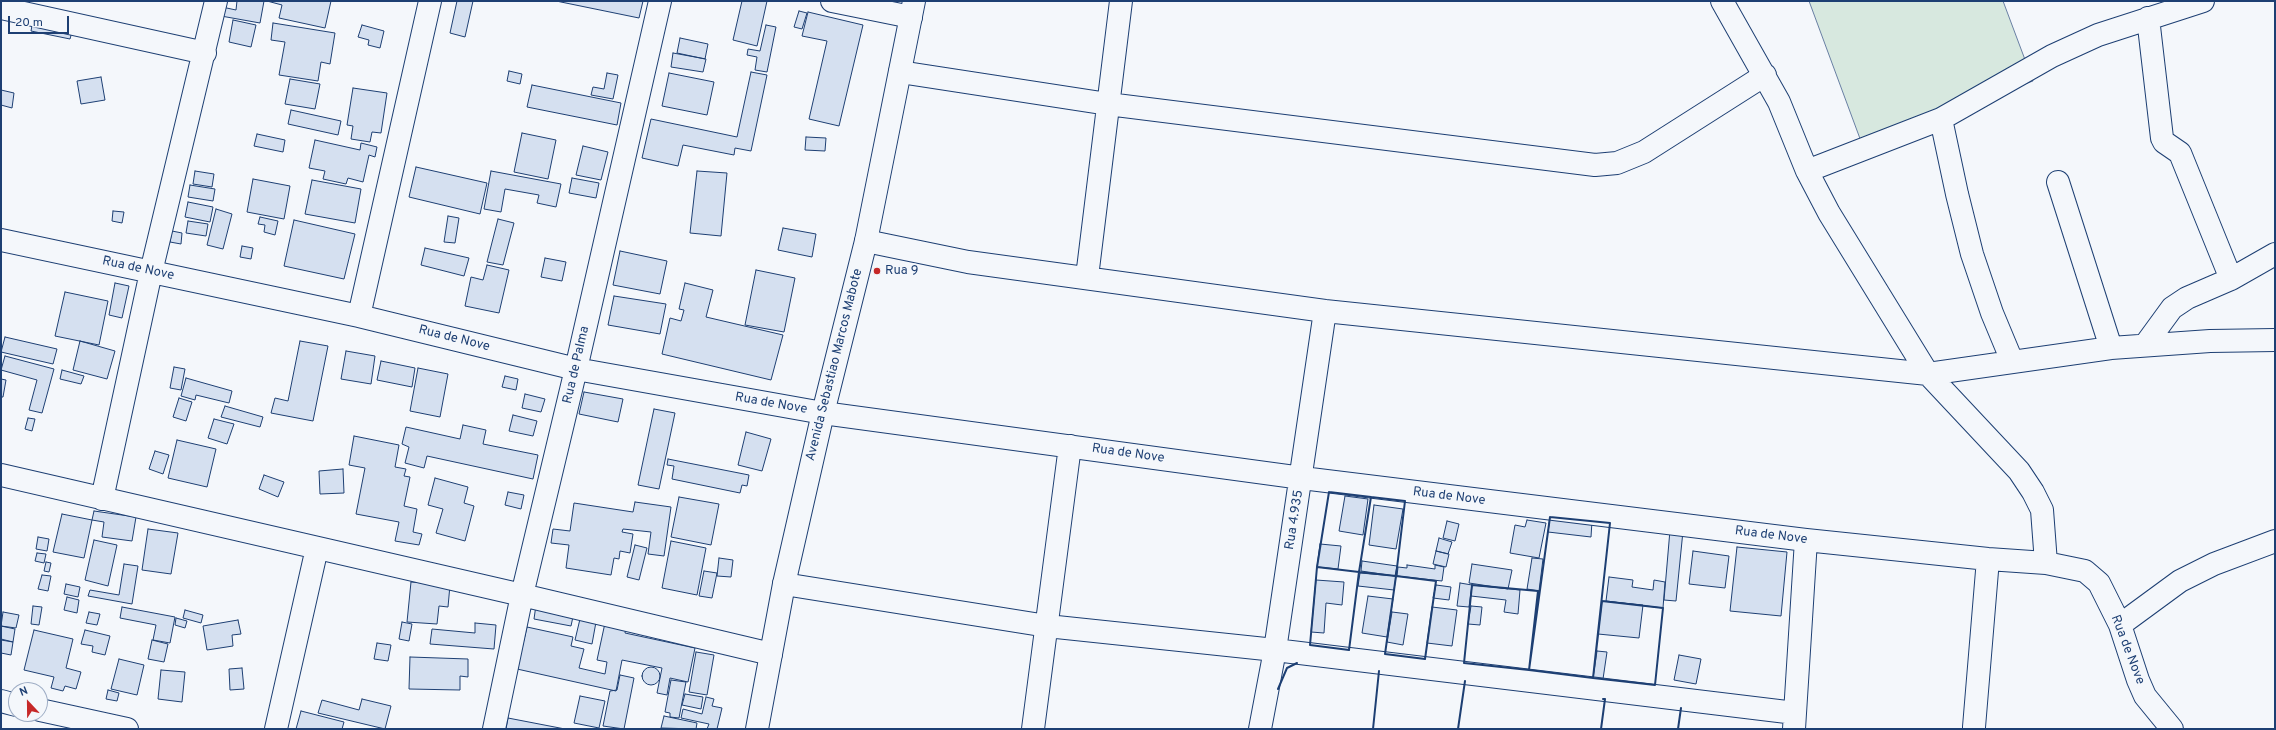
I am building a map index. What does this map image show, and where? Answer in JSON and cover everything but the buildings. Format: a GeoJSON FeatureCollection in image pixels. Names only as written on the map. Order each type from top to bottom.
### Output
{"type":"FeatureCollection","features":[{"type":"Feature","properties":{"kind":"street"},"geometry":{"type":"LineString","coordinates":[[102,499],[151,272],[205,53],[216,1]]}},
{"type":"Feature","properties":{"kind":"street"},"geometry":{"type":"LineString","coordinates":[[359,316],[430,1]]}},
{"type":"Feature","properties":{"kind":"street","name":"Rua de Palma"},"geometry":{"type":"LineString","coordinates":[[494,729],[522,595],[576,369],[660,1]]}},
{"type":"Feature","properties":{"kind":"street"},"geometry":{"type":"LineString","coordinates":[[832,1],[912,9]]}},
{"type":"Feature","properties":{"kind":"street"},"geometry":{"type":"LineString","coordinates":[[1086,277],[1121,1]]}},
{"type":"Feature","properties":{"kind":"street"},"geometry":{"type":"LineString","coordinates":[[1722,1],[1779,102],[1807,171],[1829,213],[1928,374],[1953,403],[2010,461],[2033,492],[2042,510],[2046,563]]}},
{"type":"Feature","properties":{"kind":"street"},"geometry":{"type":"LineString","coordinates":[[1807,171],[1941,119],[2052,56],[2098,35],[2203,1]]}},
{"type":"Feature","properties":{"kind":"street"},"geometry":{"type":"LineString","coordinates":[[1,8],[205,53]]}},
{"type":"Feature","properties":{"kind":"street","name":"Avenida Sebastiao Marcos Mabote"},"geometry":{"type":"LineString","coordinates":[[757,729],[784,584],[823,413],[866,241],[912,9]]}},
{"type":"Feature","properties":{"kind":"street"},"geometry":{"type":"LineString","coordinates":[[2148,18],[2162,138],[2164,142],[2180,153],[2231,279]]}},
{"type":"Feature","properties":{"kind":"street"},"geometry":{"type":"LineString","coordinates":[[900,72],[1108,104],[1595,165],[1617,163],[1644,152],[1765,75]]}},
{"type":"Feature","properties":{"kind":"street"},"geometry":{"type":"LineString","coordinates":[[1941,119],[1972,254],[1992,313],[2012,361]]}},
{"type":"Feature","properties":{"kind":"street"},"geometry":{"type":"LineString","coordinates":[[2058,182],[2111,348]]}},
{"type":"Feature","properties":{"kind":"street","name":"Rua de Nove"},"geometry":{"type":"LineString","coordinates":[[1,240],[359,316],[576,369],[823,413],[1302,478],[1806,540],[1988,559],[2046,563],[2085,571],[2098,583],[2120,625],[2138,680],[2145,696],[2172,729]]}},
{"type":"Feature","properties":{"kind":"street"},"geometry":{"type":"LineString","coordinates":[[866,241],[968,262],[1325,311],[1928,374],[2111,348],[2145,345],[2275,340]]}},
{"type":"Feature","properties":{"kind":"street"},"geometry":{"type":"LineString","coordinates":[[2145,345],[2172,308],[2187,298],[2231,279],[2275,254]]}},
{"type":"Feature","properties":{"kind":"street","name":"Rua 4.935"},"geometry":{"type":"LineString","coordinates":[[1260,729],[1275,650],[1302,478],[1325,311]]}},
{"type":"Feature","properties":{"kind":"street"},"geometry":{"type":"LineString","coordinates":[[1033,729],[1070,446]]}},
{"type":"Feature","properties":{"kind":"street"},"geometry":{"type":"LineString","coordinates":[[1,475],[771,654]]}},
{"type":"Feature","properties":{"kind":"street"},"geometry":{"type":"LineString","coordinates":[[784,584],[1046,626],[1275,650],[1794,721],[1806,540]]}},
{"type":"Feature","properties":{"kind":"street"},"geometry":{"type":"LineString","coordinates":[[2120,625],[2180,581],[2214,564],[2275,541]]}},
{"type":"Feature","properties":{"kind":"street"},"geometry":{"type":"LineString","coordinates":[[276,729],[317,548]]}},
{"type":"Feature","properties":{"kind":"street"},"geometry":{"type":"LineString","coordinates":[[1974,728],[1988,559]]}},
{"type":"Feature","properties":{"kind":"street"},"geometry":{"type":"LineString","coordinates":[[48,712],[127,729]]}},
{"type":"Feature","properties":{"kind":"shaded area"},"geometry":{"type":"Polygon","coordinates":[[[1809,1],[2003,1],[2033,81],[1862,144],[1809,1]]]}},
{"type":"Feature","properties":{"kind":"wall"},"geometry":{"type":"LineString","coordinates":[[1329,492],[1371,497],[1359,572],[1317,567],[1329,492]]}},
{"type":"Feature","properties":{"kind":"wall"},"geometry":{"type":"LineString","coordinates":[[1371,497],[1405,501],[1396,576],[1359,572],[1371,497]]}},
{"type":"Feature","properties":{"kind":"wall"},"geometry":{"type":"LineString","coordinates":[[1550,517],[1610,523],[1593,678],[1529,670],[1550,517]]}},
{"type":"Feature","properties":{"kind":"wall"},"geometry":{"type":"LineString","coordinates":[[1317,567],[1359,572],[1349,650],[1310,645],[1317,567]]}},
{"type":"Feature","properties":{"kind":"wall"},"geometry":{"type":"LineString","coordinates":[[1396,576],[1436,581],[1425,659],[1385,654],[1396,576]]}},
{"type":"Feature","properties":{"kind":"wall"},"geometry":{"type":"LineString","coordinates":[[1472,585],[1538,591],[1529,670],[1464,663],[1472,585]]}},
{"type":"Feature","properties":{"kind":"wall"},"geometry":{"type":"LineString","coordinates":[[1602,601],[1663,608],[1655,685],[1593,678],[1602,601]]}},
{"type":"Feature","properties":{"kind":"wall"},"geometry":{"type":"LineString","coordinates":[[1278,689],[1287,668],[1297,663]]}},
{"type":"Feature","properties":{"kind":"wall"},"geometry":{"type":"LineString","coordinates":[[1373,729],[1379,671]]}},
{"type":"Feature","properties":{"kind":"wall"},"geometry":{"type":"LineString","coordinates":[[1458,729],[1465,681]]}},
{"type":"Feature","properties":{"kind":"wall"},"geometry":{"type":"LineString","coordinates":[[1601,729],[1605,699],[1603,699]]}},
{"type":"Feature","properties":{"kind":"wall"},"geometry":{"type":"LineString","coordinates":[[1678,729],[1681,708]]}},
{"type":"Feature","properties":{"kind":"place","name":"Rua 9"},"geometry":{"type":"Point","coordinates":[877,271]}}]}
